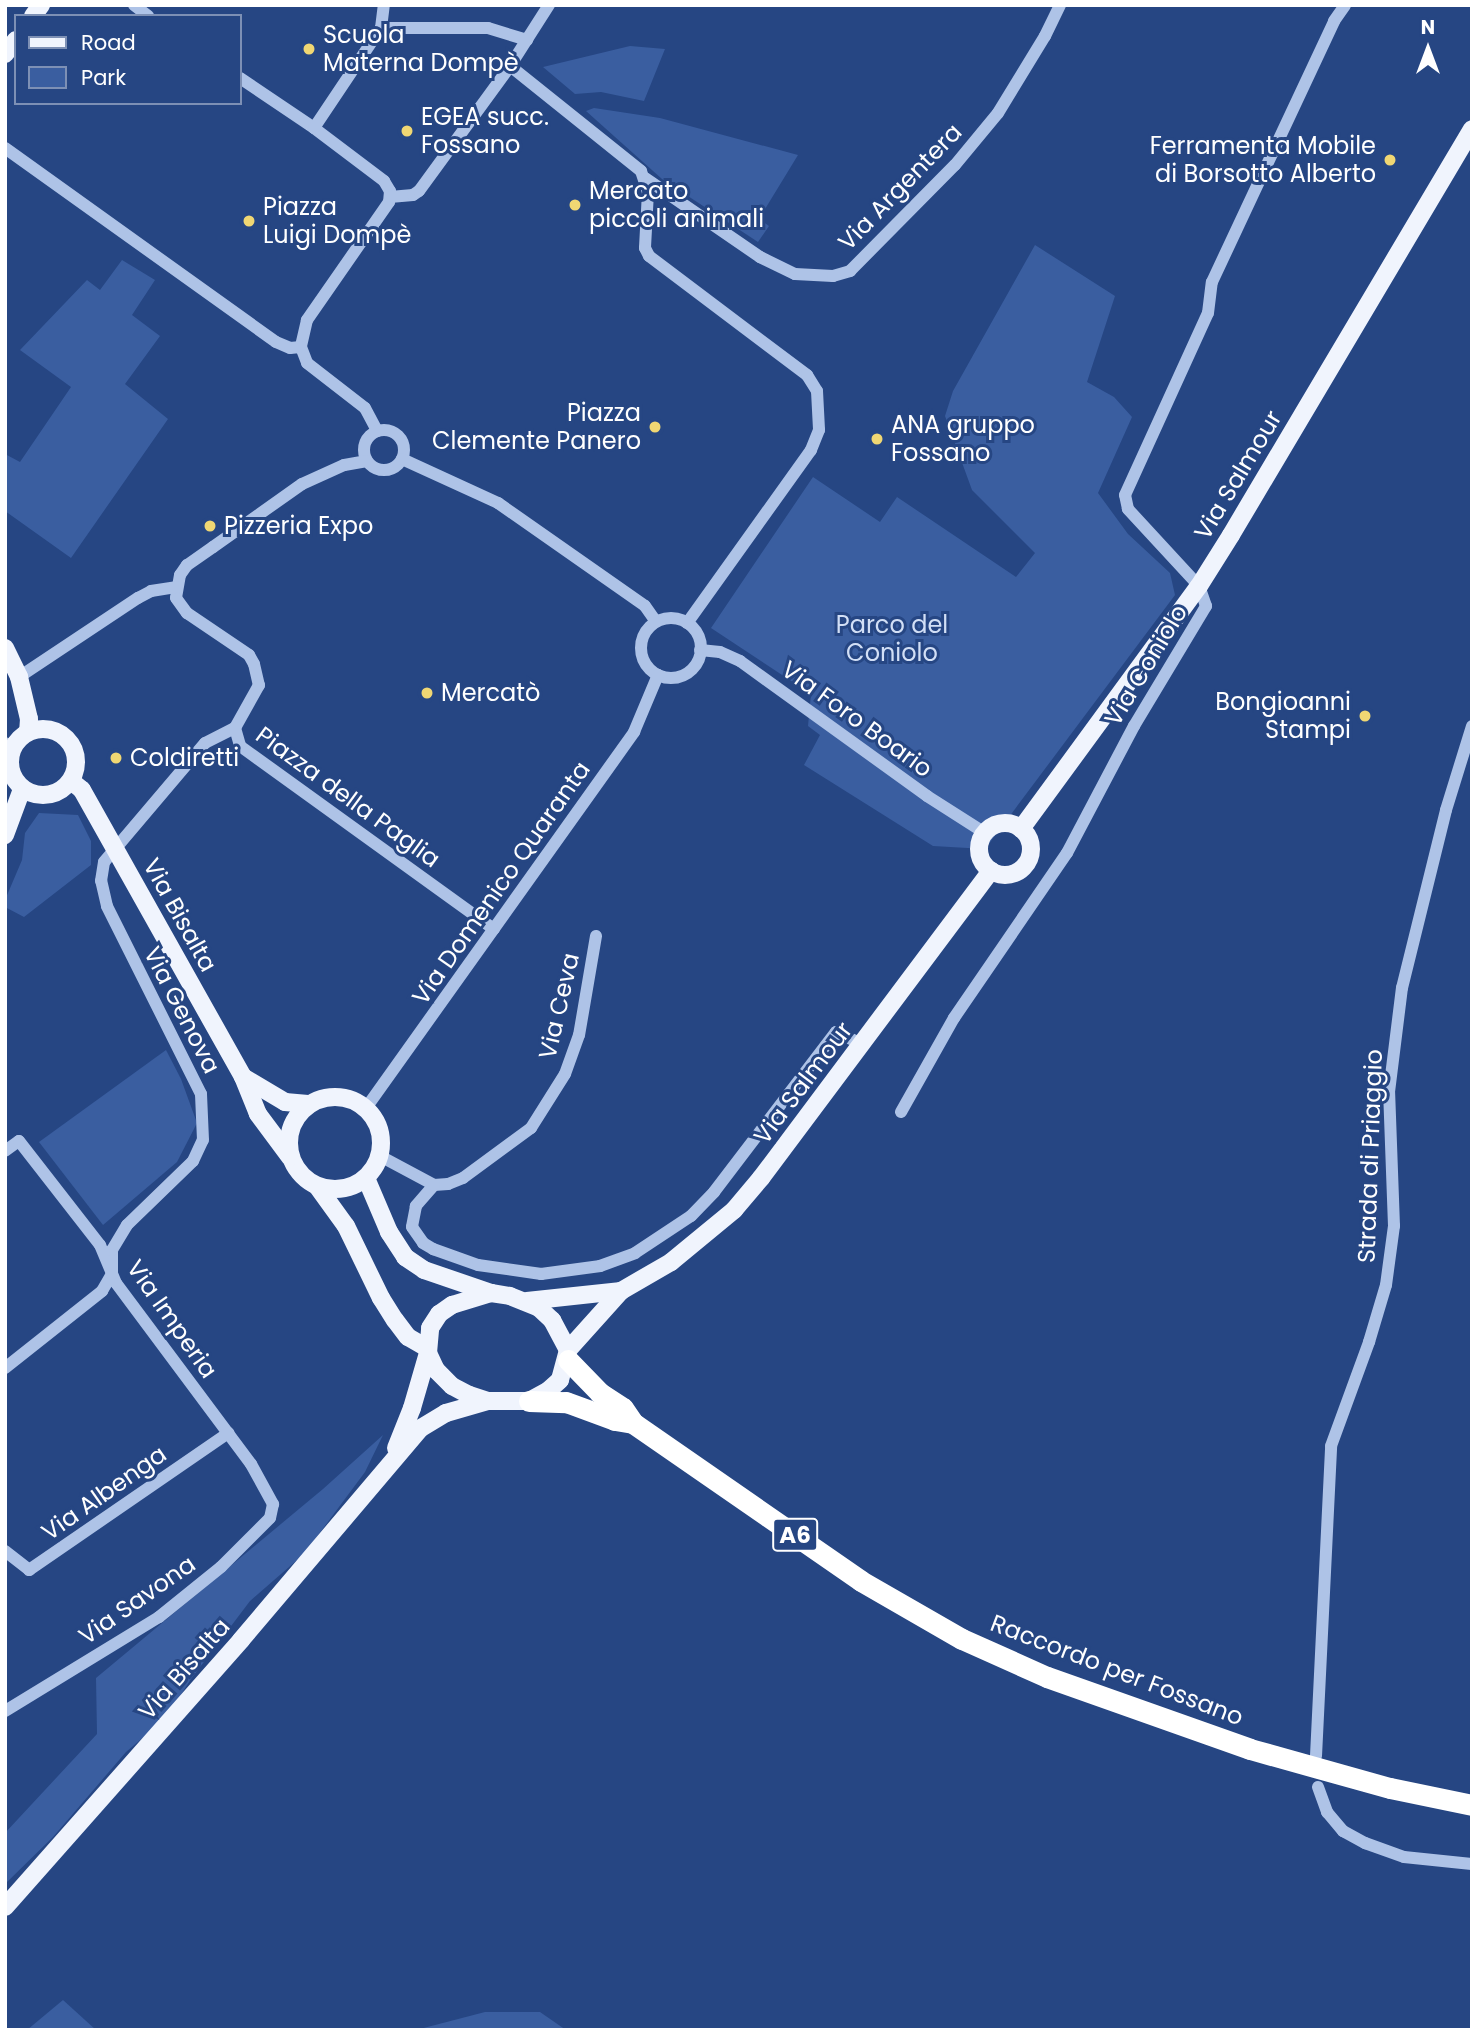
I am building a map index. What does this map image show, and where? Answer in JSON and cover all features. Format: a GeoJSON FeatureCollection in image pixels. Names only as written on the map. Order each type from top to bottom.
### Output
{"type":"FeatureCollection","features":[{"type":"Feature","properties":{"kind":"highway","name":"Raccordo per Fossano"},"geometry":{"type":"LineString","coordinates":[[568,1355],[600,1393],[622,1408],[634,1423],[890,1599],[995,1655],[1102,1698],[1315,1769],[1400,1791],[1472,1805]]}},
{"type":"Feature","properties":{"kind":"highway","name":"Raccordo per Fossano"},"geometry":{"type":"LineString","coordinates":[[529,1401],[566,1402],[615,1420],[634,1423]]}},
{"type":"Feature","properties":{"kind":"main road","name":"Via Salmour"},"geometry":{"type":"LineString","coordinates":[[1021,829],[1199,586],[1472,129]]}},
{"type":"Feature","properties":{"kind":"main road"},"geometry":{"type":"LineString","coordinates":[[5,648],[19,677],[29,719],[28,732]]}},
{"type":"Feature","properties":{"kind":"main road"},"geometry":{"type":"LineString","coordinates":[[50,730],[68,741],[76,760],[71,780],[54,794],[43,796],[22,789],[10,770],[9,746],[28,732],[50,730]]}},
{"type":"Feature","properties":{"kind":"main road","name":"Via Bisalta"},"geometry":{"type":"LineString","coordinates":[[71,780],[82,790],[115,848],[243,1077],[258,1114],[296,1169],[317,1186],[345,1226],[395,1320],[408,1337],[427,1350],[412,1408],[390,1461]]}},
{"type":"Feature","properties":{"kind":"main road"},"geometry":{"type":"LineString","coordinates":[[5,835],[22,789]]}},
{"type":"Feature","properties":{"kind":"main road"},"geometry":{"type":"LineString","coordinates":[[998,824],[1014,825],[1021,829],[1031,844],[1029,861],[1016,873],[1008,875],[991,871],[979,854],[985,833],[998,824]]}},
{"type":"Feature","properties":{"kind":"main road","name":"Via Salmour"},"geometry":{"type":"LineString","coordinates":[[568,1355],[621,1291],[671,1262],[734,1210],[991,871]]}},
{"type":"Feature","properties":{"kind":"main road"},"geometry":{"type":"LineString","coordinates":[[243,1077],[285,1102],[308,1104]]}},
{"type":"Feature","properties":{"kind":"main road"},"geometry":{"type":"LineString","coordinates":[[290,1157],[290,1128],[297,1114],[308,1104],[331,1096],[356,1101],[366,1108],[380,1130],[380,1156],[366,1178],[343,1189],[317,1186]]}},
{"type":"Feature","properties":{"kind":"main road"},"geometry":{"type":"LineString","coordinates":[[366,1178],[389,1231],[405,1257],[424,1270],[491,1293],[526,1301],[552,1320],[568,1355],[560,1380],[550,1391],[529,1401],[488,1401],[452,1386],[436,1370],[427,1350],[430,1328],[439,1314],[452,1305],[491,1293]]}},
{"type":"Feature","properties":{"kind":"main road","name":"Via Salmour"},"geometry":{"type":"LineString","coordinates":[[526,1301],[621,1291]]}},
{"type":"Feature","properties":{"kind":"main road","name":"Via Bisalta"},"geometry":{"type":"LineString","coordinates":[[6,1906],[242,1640],[390,1461],[421,1428],[446,1413],[488,1401]]}},
{"type":"Feature","properties":{"kind":"street"},"geometry":{"type":"LineString","coordinates":[[314,128],[382,28],[384,5]]}},
{"type":"Feature","properties":{"kind":"street"},"geometry":{"type":"LineString","coordinates":[[390,197],[413,195],[419,191],[510,66],[549,5]]}},
{"type":"Feature","properties":{"kind":"street","name":"Via Argentera"},"geometry":{"type":"LineString","coordinates":[[510,66],[590,128],[645,178],[760,257],[795,274],[833,276],[850,271],[955,165],[998,113],[1045,36],[1060,5]]}},
{"type":"Feature","properties":{"kind":"street","name":"Via Coniolo"},"geometry":{"type":"LineString","coordinates":[[901,1112],[954,1018],[1067,853],[1134,726],[1206,606],[1199,586],[1128,509],[1125,495],[1208,313],[1212,282],[1345,5]]}},
{"type":"Feature","properties":{"kind":"street"},"geometry":{"type":"LineString","coordinates":[[382,28],[488,28],[527,40]]}},
{"type":"Feature","properties":{"kind":"street"},"geometry":{"type":"LineString","coordinates":[[242,79],[314,128],[384,181],[390,197]]}},
{"type":"Feature","properties":{"kind":"street"},"geometry":{"type":"LineString","coordinates":[[5,148],[276,342],[290,348],[301,347]]}},
{"type":"Feature","properties":{"kind":"street"},"geometry":{"type":"LineString","coordinates":[[645,178],[648,202],[645,248],[649,256],[807,375],[817,391],[821,416],[811,450],[687,623]]}},
{"type":"Feature","properties":{"kind":"street"},"geometry":{"type":"LineString","coordinates":[[377,431],[365,408],[307,363],[301,347],[307,320],[341,275],[390,197]]}},
{"type":"Feature","properties":{"kind":"street"},"geometry":{"type":"LineString","coordinates":[[390,430],[401,439],[402,459],[395,467],[384,470],[374,467],[367,461],[365,443],[377,431],[390,430]]}},
{"type":"Feature","properties":{"kind":"street"},"geometry":{"type":"LineString","coordinates":[[402,459],[498,503],[645,606],[656,622]]}},
{"type":"Feature","properties":{"kind":"street"},"geometry":{"type":"LineString","coordinates":[[19,677],[138,598],[151,592],[176,587],[187,565],[302,484],[344,465],[367,461]]}},
{"type":"Feature","properties":{"kind":"street","name":"Piazza della Paglia"},"geometry":{"type":"LineString","coordinates":[[176,587],[176,598],[187,613],[249,655],[254,664],[259,685],[235,728],[240,746],[494,929]]}},
{"type":"Feature","properties":{"kind":"street"},"geometry":{"type":"LineString","coordinates":[[671,619],[687,623],[697,635],[700,650],[698,659],[686,674],[668,678],[659,676],[651,670],[641,654],[643,636],[656,622],[671,619]]}},
{"type":"Feature","properties":{"kind":"street","name":"Via Foro Boario"},"geometry":{"type":"LineString","coordinates":[[700,650],[720,652],[740,660],[927,796],[985,833]]}},
{"type":"Feature","properties":{"kind":"street","name":"Via Domenico Quaranta"},"geometry":{"type":"LineString","coordinates":[[366,1108],[634,732],[659,676]]}},
{"type":"Feature","properties":{"kind":"street","name":"Strada di Priaggio"},"geometry":{"type":"LineString","coordinates":[[1316,1756],[1331,1446],[1369,1342],[1386,1285],[1394,1226],[1389,1092],[1402,988],[1446,810],[1472,726]]}},
{"type":"Feature","properties":{"kind":"street"},"geometry":{"type":"LineString","coordinates":[[115,848],[205,743],[235,728]]}},
{"type":"Feature","properties":{"kind":"street","name":"Via Genova"},"geometry":{"type":"LineString","coordinates":[[5,1368],[102,1291],[112,1274],[113,1250],[127,1225],[193,1161],[203,1140],[201,1094],[107,906],[101,881],[104,862],[115,848]]}},
{"type":"Feature","properties":{"kind":"street","name":"Via Ceva"},"geometry":{"type":"LineString","coordinates":[[434,1185],[448,1184],[463,1178],[517,1140],[544,1112],[565,1074],[579,1035],[596,936]]}},
{"type":"Feature","properties":{"kind":"street"},"geometry":{"type":"LineString","coordinates":[[380,1156],[434,1185],[416,1206],[412,1227],[423,1243],[433,1249],[478,1265],[516,1273],[568,1272],[600,1266],[635,1253],[664,1237],[691,1216],[741,1157],[836,1031],[862,1044]]}},
{"type":"Feature","properties":{"kind":"street","name":"Via Imperia"},"geometry":{"type":"LineString","coordinates":[[5,1151],[19,1141],[100,1245],[112,1274],[251,1464],[273,1504]]}},
{"type":"Feature","properties":{"kind":"street","name":"Via Albenga"},"geometry":{"type":"LineString","coordinates":[[5,1551],[30,1570],[228,1433]]}},
{"type":"Feature","properties":{"kind":"street","name":"Via Savona"},"geometry":{"type":"LineString","coordinates":[[5,1711],[159,1617],[221,1567],[270,1518],[273,1504]]}},
{"type":"Feature","properties":{"kind":"street"},"geometry":{"type":"LineString","coordinates":[[1318,1787],[1328,1812],[1343,1831],[1365,1843],[1404,1857],[1472,1864]]}},
{"type":"Feature","properties":{"kind":"green space"},"geometry":{"type":"Polygon","coordinates":[[[630,46],[665,49],[644,101],[601,92],[575,94],[543,67],[630,46]]]}},
{"type":"Feature","properties":{"kind":"green space"},"geometry":{"type":"Polygon","coordinates":[[[594,108],[660,118],[798,155],[759,219],[769,226],[758,242],[662,179],[586,111],[594,108]]]}},
{"type":"Feature","properties":{"kind":"green space","name":"Parco del Coniolo"},"geometry":{"type":"Polygon","coordinates":[[[1035,245],[1115,296],[1087,382],[1114,397],[1132,417],[1098,493],[1128,534],[1170,573],[1175,595],[985,849],[933,846],[804,765],[820,735],[808,726],[811,694],[711,628],[813,477],[880,522],[897,497],[1016,577],[1035,553],[972,490],[945,416],[953,391],[1035,245]]]}},
{"type":"Feature","properties":{"kind":"green space"},"geometry":{"type":"Polygon","coordinates":[[[122,260],[155,280],[132,315],[160,336],[125,384],[168,419],[71,558],[5,511],[5,454],[20,462],[71,387],[20,350],[87,280],[100,290],[122,260]]]}},
{"type":"Feature","properties":{"kind":"green space"},"geometry":{"type":"Polygon","coordinates":[[[39,813],[78,815],[91,841],[91,865],[24,917],[5,907],[5,900],[22,860],[25,833],[39,813]]]}},
{"type":"Feature","properties":{"kind":"green space"},"geometry":{"type":"Polygon","coordinates":[[[166,1050],[181,1079],[197,1123],[177,1162],[103,1225],[39,1142],[166,1050]]]}},
{"type":"Feature","properties":{"kind":"green space"},"geometry":{"type":"Polygon","coordinates":[[[383,1435],[365,1472],[304,1554],[250,1601],[191,1679],[166,1718],[126,1752],[53,1837],[5,1884],[5,1833],[97,1734],[96,1678],[323,1489],[383,1435]]]}},
{"type":"Feature","properties":{"kind":"green space"},"geometry":{"type":"Polygon","coordinates":[[[63,2000],[96,2030],[27,2030],[63,2000]]]}},
{"type":"Feature","properties":{"kind":"green space"},"geometry":{"type":"Polygon","coordinates":[[[485,2012],[540,2012],[566,2030],[416,2030],[485,2012]]]}},
{"type":"Feature","properties":{"kind":"place","name":"Scuola Materna Dompè"},"geometry":{"type":"Point","coordinates":[309,49]}},
{"type":"Feature","properties":{"kind":"place","name":"EGEA succ. Fossano"},"geometry":{"type":"Point","coordinates":[407,131]}},
{"type":"Feature","properties":{"kind":"place","name":"Ferramenta Mobile di Borsotto Alberto"},"geometry":{"type":"Point","coordinates":[1390,160]}},
{"type":"Feature","properties":{"kind":"place","name":"Mercato piccoli animali"},"geometry":{"type":"Point","coordinates":[575,205]}},
{"type":"Feature","properties":{"kind":"place","name":"Piazza Luigi Dompè"},"geometry":{"type":"Point","coordinates":[249,221]}},
{"type":"Feature","properties":{"kind":"place","name":"Piazza Clemente Panero"},"geometry":{"type":"Point","coordinates":[655,427]}},
{"type":"Feature","properties":{"kind":"place","name":"ANA gruppo Fossano"},"geometry":{"type":"Point","coordinates":[877,439]}},
{"type":"Feature","properties":{"kind":"place","name":"Pizzeria Expo"},"geometry":{"type":"Point","coordinates":[210,526]}},
{"type":"Feature","properties":{"kind":"place","name":"Mercatò"},"geometry":{"type":"Point","coordinates":[427,693]}},
{"type":"Feature","properties":{"kind":"place","name":"Bongioanni Stampi"},"geometry":{"type":"Point","coordinates":[1365,716]}},
{"type":"Feature","properties":{"kind":"place","name":"Coldiretti"},"geometry":{"type":"Point","coordinates":[116,758]}}]}
